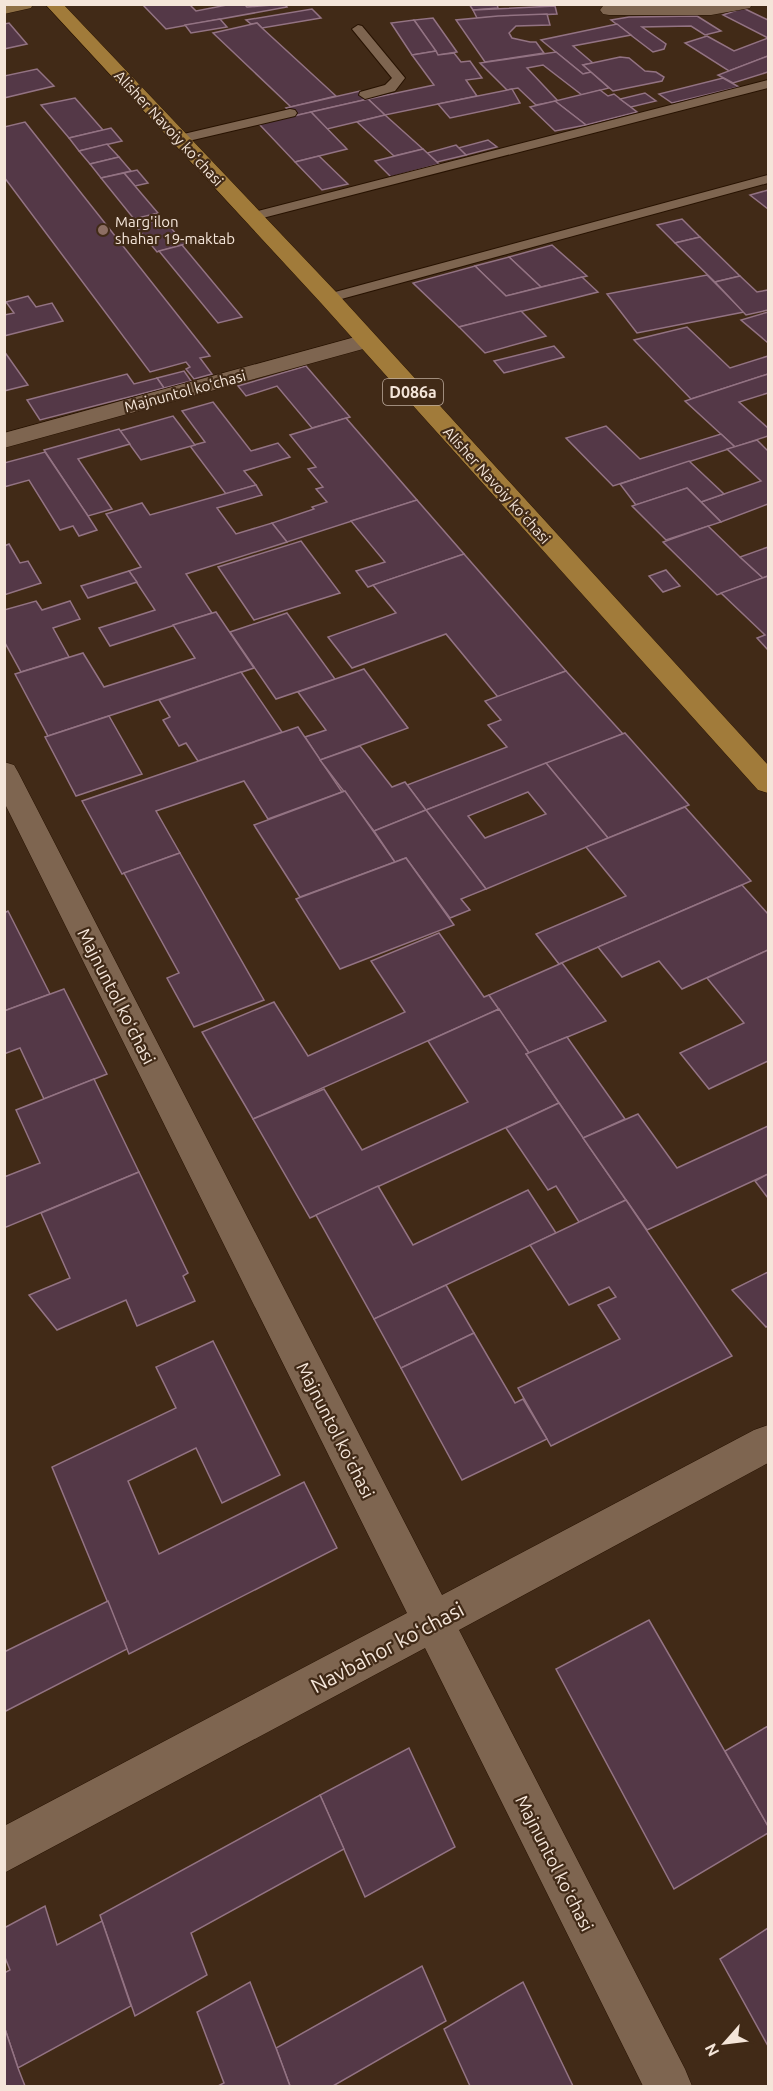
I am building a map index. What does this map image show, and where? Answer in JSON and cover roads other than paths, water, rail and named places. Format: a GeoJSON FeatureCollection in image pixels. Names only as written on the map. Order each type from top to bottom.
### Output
{"type":"FeatureCollection","features":[{"type":"Feature","properties":{"kind":"main road"},"geometry":{"type":"LineString","coordinates":[[4,9],[25,4]]}},
{"type":"Feature","properties":{"kind":"main road","name":"Alisher Navoiy koʻchasi"},"geometry":{"type":"LineString","coordinates":[[53,4],[329,298],[768,783]]}},
{"type":"Feature","properties":{"kind":"street"},"geometry":{"type":"LineString","coordinates":[[609,10],[711,10],[744,4]]}},
{"type":"Feature","properties":{"kind":"street","name":"Majnuntol koʻchasi"},"geometry":{"type":"LineString","coordinates":[[4,441],[366,341]]}},
{"type":"Feature","properties":{"kind":"street","name":"Majnuntol koʻchasi"},"geometry":{"type":"LineString","coordinates":[[4,772],[668,2086]]}},
{"type":"Feature","properties":{"kind":"street","name":"Navbahor koʻchasi"},"geometry":{"type":"LineString","coordinates":[[4,1851],[768,1443]]}},
{"type":"Feature","properties":{"kind":"lane"},"geometry":{"type":"LineString","coordinates":[[358,29],[399,78],[390,88],[364,95]]}},
{"type":"Feature","properties":{"kind":"lane"},"geometry":{"type":"LineString","coordinates":[[251,217],[768,84]]}},
{"type":"Feature","properties":{"kind":"lane"},"geometry":{"type":"LineString","coordinates":[[180,139],[290,113]]}},
{"type":"Feature","properties":{"kind":"lane"},"geometry":{"type":"LineString","coordinates":[[329,298],[768,179]]}},
{"type":"Feature","properties":{"kind":"place","name":"Marg'ilon shahar 19-maktab"},"geometry":{"type":"Point","coordinates":[103,230]}}]}
